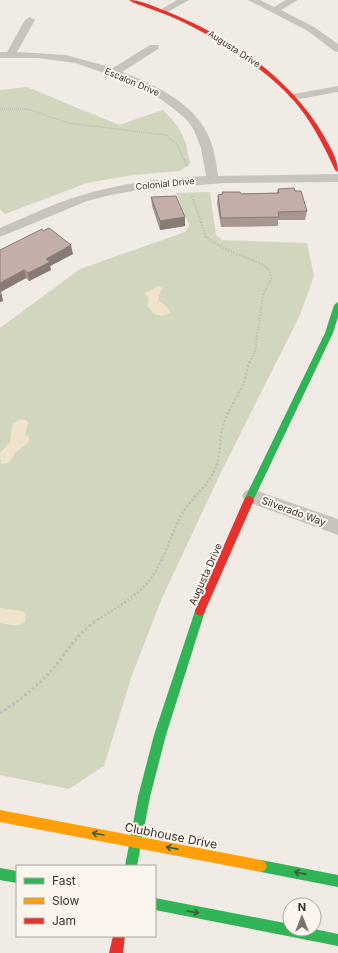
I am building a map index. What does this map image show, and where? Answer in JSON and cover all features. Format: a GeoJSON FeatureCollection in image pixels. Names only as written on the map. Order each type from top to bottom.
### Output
{"type":"FeatureCollection","features":[{"type":"Feature","properties":{"kind":"street","name":"Augusta Drive"},"geometry":{"type":"LineString","coordinates":[[131,0],[164,11],[217,36],[258,63],[294,97],[312,121],[328,146],[338,170]]}},
{"type":"Feature","properties":{"kind":"street"},"geometry":{"type":"LineString","coordinates":[[164,11],[184,0]]}},
{"type":"Feature","properties":{"kind":"street"},"geometry":{"type":"LineString","coordinates":[[253,0],[311,29],[338,49]]}},
{"type":"Feature","properties":{"kind":"street"},"geometry":{"type":"LineString","coordinates":[[275,10],[293,0]]}},
{"type":"Feature","properties":{"kind":"street"},"geometry":{"type":"LineString","coordinates":[[5,55],[30,20]]}},
{"type":"Feature","properties":{"kind":"street"},"geometry":{"type":"LineString","coordinates":[[113,73],[154,47]]}},
{"type":"Feature","properties":{"kind":"street","name":"Escalon Drive"},"geometry":{"type":"LineString","coordinates":[[5,55],[28,55],[77,61],[113,73],[158,92],[191,117],[200,129],[209,155],[212,180]]}},
{"type":"Feature","properties":{"kind":"street"},"geometry":{"type":"LineString","coordinates":[[294,97],[338,89]]}},
{"type":"Feature","properties":{"kind":"street","name":"Colonial Drive"},"geometry":{"type":"LineString","coordinates":[[0,233],[71,202],[110,191],[154,183],[212,180],[338,178]]}},
{"type":"Feature","properties":{"kind":"street","name":"Augusta Drive"},"geometry":{"type":"LineString","coordinates":[[131,865],[144,797],[160,735],[199,614],[251,496],[329,333],[338,305]]}},
{"type":"Feature","properties":{"kind":"street","name":"Silverado Way"},"geometry":{"type":"LineString","coordinates":[[251,496],[338,527]]}},
{"type":"Feature","properties":{"kind":"street","name":"Clubhouse Drive"},"geometry":{"type":"LineString","coordinates":[[0,816],[338,881]]}},
{"type":"Feature","properties":{"kind":"street"},"geometry":{"type":"LineString","coordinates":[[0,874],[16,877]]}},
{"type":"Feature","properties":{"kind":"street"},"geometry":{"type":"LineString","coordinates":[[156,904],[338,940]]}},
{"type":"Feature","properties":{"kind":"street"},"geometry":{"type":"LineString","coordinates":[[116,953],[119,937]]}},
{"type":"Feature","properties":{"kind":"path"},"geometry":{"type":"LineString","coordinates":[[0,109],[28,109],[68,123],[166,135],[173,139],[177,144],[187,167]]}},
{"type":"Feature","properties":{"kind":"path"},"geometry":{"type":"LineString","coordinates":[[0,713],[16,703],[40,682],[60,660],[71,643],[90,625],[136,594],[148,582],[158,568],[178,521],[187,506],[213,474],[218,461],[222,429],[228,411],[243,384],[246,370],[255,350],[264,295],[270,279],[270,271],[264,265],[225,249],[206,237],[191,193]]}},
{"type":"Feature","properties":{"kind":"green space"},"geometry":{"type":"Polygon","coordinates":[[[27,87],[119,125],[163,110],[175,123],[185,140],[190,164],[180,171],[132,175],[87,183],[5,214],[0,209],[0,90],[27,87]]]}},
{"type":"Feature","properties":{"kind":"green space"},"geometry":{"type":"Polygon","coordinates":[[[210,192],[216,235],[222,240],[307,243],[314,276],[300,315],[222,470],[162,598],[132,675],[104,766],[69,789],[0,775],[0,328],[80,269],[185,232],[189,225],[176,193],[210,192]]]}},
{"type":"Feature","properties":{"kind":"sand"},"geometry":{"type":"Polygon","coordinates":[[[159,286],[163,288],[159,295],[159,301],[167,307],[170,313],[161,316],[154,314],[147,306],[149,299],[145,293],[159,286]]]}},
{"type":"Feature","properties":{"kind":"sand"},"geometry":{"type":"Polygon","coordinates":[[[18,420],[26,420],[28,423],[25,435],[29,437],[29,442],[15,453],[9,463],[1,464],[0,453],[10,442],[12,425],[18,420]]]}},
{"type":"Feature","properties":{"kind":"sand"},"geometry":{"type":"Polygon","coordinates":[[[0,608],[23,611],[26,614],[25,622],[19,625],[0,623],[0,608]]]}},
{"type":"Feature","properties":{"kind":"building"},"geometry":{"type":"Polygon","coordinates":[[[294,188],[295,191],[301,191],[307,211],[278,212],[279,217],[221,218],[218,195],[223,194],[222,192],[240,192],[241,194],[279,193],[278,189],[294,188]]]}},
{"type":"Feature","properties":{"kind":"building"},"geometry":{"type":"Polygon","coordinates":[[[176,196],[185,217],[160,221],[151,197],[176,196]]]}},
{"type":"Feature","properties":{"kind":"building"},"geometry":{"type":"Polygon","coordinates":[[[49,228],[71,245],[46,259],[50,262],[28,273],[24,270],[0,283],[0,250],[42,229],[43,231],[49,228]]]}},
{"type":"Feature","properties":{"kind":"traffic: fast"},"geometry":{"type":"LineString","coordinates":[[249,500],[329,333],[338,305]]}},
{"type":"Feature","properties":{"kind":"traffic: fast"},"geometry":{"type":"LineString","coordinates":[[131,865],[144,797],[160,735],[200,611]]}},
{"type":"Feature","properties":{"kind":"traffic: fast"},"geometry":{"type":"LineString","coordinates":[[261,866],[338,881]]}},
{"type":"Feature","properties":{"kind":"traffic: fast"},"geometry":{"type":"LineString","coordinates":[[0,874],[16,877]]}},
{"type":"Feature","properties":{"kind":"traffic: fast"},"geometry":{"type":"LineString","coordinates":[[156,904],[338,940]]}},
{"type":"Feature","properties":{"kind":"traffic: slow"},"geometry":{"type":"LineString","coordinates":[[0,816],[261,866]]}},
{"type":"Feature","properties":{"kind":"traffic: jam"},"geometry":{"type":"LineString","coordinates":[[131,0],[187,22],[221,40],[254,62],[294,97],[324,141],[338,170]]}},
{"type":"Feature","properties":{"kind":"traffic: jam"},"geometry":{"type":"LineString","coordinates":[[200,611],[249,500]]}},
{"type":"Feature","properties":{"kind":"traffic: jam"},"geometry":{"type":"LineString","coordinates":[[116,953],[119,937]]}}]}
